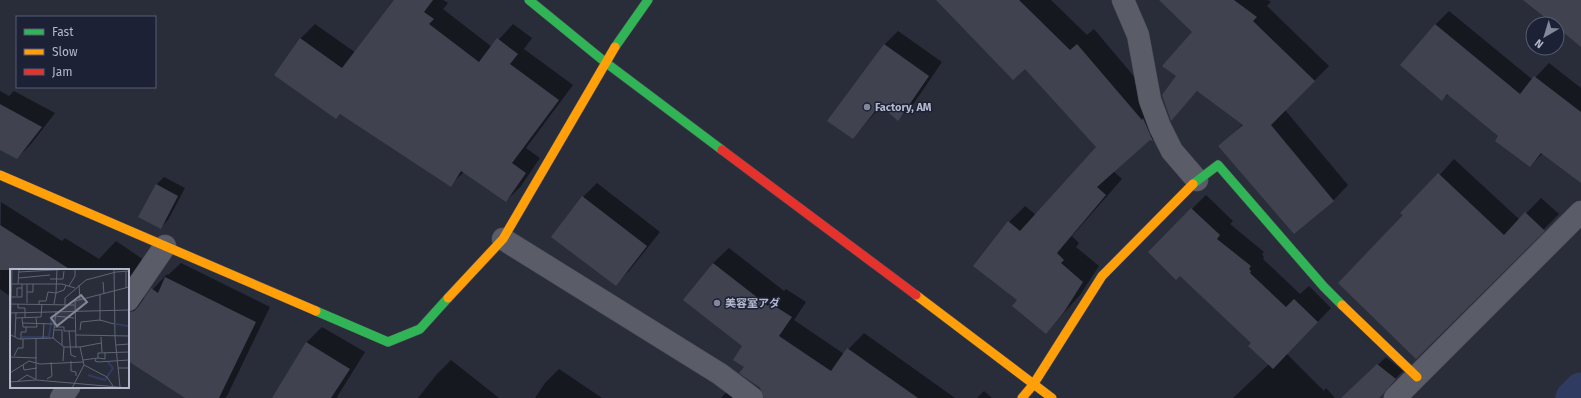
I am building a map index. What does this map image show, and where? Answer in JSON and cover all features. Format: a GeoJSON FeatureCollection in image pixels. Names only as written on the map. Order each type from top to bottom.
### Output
{"type":"FeatureCollection","features":[{"type":"Feature","properties":{"kind":"street"},"geometry":{"type":"LineString","coordinates":[[529,0],[605,62],[1052,398]]}},
{"type":"Feature","properties":{"kind":"street"},"geometry":{"type":"LineString","coordinates":[[0,175],[388,342],[420,329],[503,239],[605,62],[648,0]]}},
{"type":"Feature","properties":{"kind":"street"},"geometry":{"type":"LineString","coordinates":[[1123,0],[1138,35],[1150,100],[1160,127],[1172,151],[1197,180]]}},
{"type":"Feature","properties":{"kind":"street"},"geometry":{"type":"LineString","coordinates":[[1022,398],[1033,385],[1102,276],[1197,180],[1218,165],[1324,287],[1417,377]]}},
{"type":"Feature","properties":{"kind":"street"},"geometry":{"type":"LineString","coordinates":[[1396,398],[1581,212]]}},
{"type":"Feature","properties":{"kind":"street"},"geometry":{"type":"LineString","coordinates":[[503,239],[720,374],[752,398]]}},
{"type":"Feature","properties":{"kind":"street"},"geometry":{"type":"LineString","coordinates":[[129,299],[165,246]]}},
{"type":"Feature","properties":{"kind":"street"},"geometry":{"type":"LineString","coordinates":[[61,398],[68,388]]}},
{"type":"Feature","properties":{"kind":"building"},"geometry":{"type":"Polygon","coordinates":[[[394,0],[433,0],[424,12],[434,19],[429,24],[479,62],[497,38],[518,54],[510,64],[559,100],[512,163],[526,173],[506,202],[461,171],[451,187],[340,114],[336,119],[274,75],[300,38],[342,68],[394,0]]]}},
{"type":"Feature","properties":{"kind":"building"},"geometry":{"type":"Polygon","coordinates":[[[936,0],[1019,0],[1070,50],[1077,44],[1142,120],[1143,118],[1153,141],[1150,140],[1097,187],[1106,195],[1057,253],[1064,260],[1061,263],[1083,282],[1064,312],[1046,334],[1012,306],[1017,300],[973,266],[1008,221],[1020,231],[1096,147],[1025,69],[1013,80],[936,0]]]}},
{"type":"Feature","properties":{"kind":"building"},"geometry":{"type":"Polygon","coordinates":[[[1159,0],[1234,0],[1257,17],[1253,21],[1315,81],[1271,125],[1334,201],[1294,234],[1218,146],[1243,125],[1197,91],[1171,121],[1162,95],[1176,76],[1162,66],[1192,32],[1159,0]]]}},
{"type":"Feature","properties":{"kind":"building"},"geometry":{"type":"Polygon","coordinates":[[[1523,0],[1581,0],[1581,47],[1565,34],[1565,16],[1543,16],[1523,0]]]}},
{"type":"Feature","properties":{"kind":"building"},"geometry":{"type":"Polygon","coordinates":[[[1435,24],[1520,94],[1534,76],[1581,112],[1581,183],[1541,153],[1530,167],[1495,141],[1498,136],[1447,94],[1442,101],[1400,65],[1435,24]]]}},
{"type":"Feature","properties":{"kind":"building"},"geometry":{"type":"Polygon","coordinates":[[[884,44],[929,76],[898,121],[880,105],[853,139],[827,121],[884,44]]]}},
{"type":"Feature","properties":{"kind":"building"},"geometry":{"type":"Polygon","coordinates":[[[0,104],[42,127],[17,159],[0,150],[0,104]]]}},
{"type":"Feature","properties":{"kind":"building"},"geometry":{"type":"Polygon","coordinates":[[[1438,173],[1504,235],[1525,212],[1545,231],[1416,359],[1338,283],[1403,215],[1400,213],[1438,173]]]}},
{"type":"Feature","properties":{"kind":"building"},"geometry":{"type":"Polygon","coordinates":[[[156,184],[178,196],[161,229],[138,217],[156,184]]]}},
{"type":"Feature","properties":{"kind":"building"},"geometry":{"type":"Polygon","coordinates":[[[582,196],[647,246],[616,286],[551,237],[582,196]]]}},
{"type":"Feature","properties":{"kind":"building"},"geometry":{"type":"Polygon","coordinates":[[[1191,208],[1220,235],[1217,239],[1251,266],[1249,269],[1251,271],[1250,273],[1286,307],[1294,299],[1318,322],[1273,369],[1248,346],[1251,343],[1180,276],[1176,280],[1148,252],[1191,208]]]}},
{"type":"Feature","properties":{"kind":"building"},"geometry":{"type":"Polygon","coordinates":[[[0,225],[69,269],[10,269],[0,270],[0,225]]]}},
{"type":"Feature","properties":{"kind":"building"},"geometry":{"type":"Polygon","coordinates":[[[713,263],[768,306],[770,303],[792,317],[779,336],[831,371],[847,348],[918,398],[764,398],[760,388],[739,373],[744,367],[733,360],[742,346],[683,300],[713,263]]]}},
{"type":"Feature","properties":{"kind":"building"},"geometry":{"type":"Polygon","coordinates":[[[165,277],[256,322],[219,398],[185,398],[129,362],[129,312],[134,311],[138,307],[151,288],[158,293],[165,277]]]}},
{"type":"Feature","properties":{"kind":"building"},"geometry":{"type":"Polygon","coordinates":[[[306,342],[350,369],[331,398],[272,398],[306,342]]]}},
{"type":"Feature","properties":{"kind":"building"},"geometry":{"type":"Polygon","coordinates":[[[1377,364],[1396,379],[1379,398],[1341,398],[1377,364]]]}},
{"type":"Feature","properties":{"kind":"waterway"},"geometry":{"type":"LineString","coordinates":[[1573,398],[1581,390]]}},
{"type":"Feature","properties":{"kind":"traffic: fast"},"geometry":{"type":"LineString","coordinates":[[529,0],[605,62],[722,150]]}},
{"type":"Feature","properties":{"kind":"traffic: fast"},"geometry":{"type":"LineString","coordinates":[[615,47],[648,0]]}},
{"type":"Feature","properties":{"kind":"traffic: fast"},"geometry":{"type":"LineString","coordinates":[[1193,184],[1218,165],[1324,287],[1342,305]]}},
{"type":"Feature","properties":{"kind":"traffic: fast"},"geometry":{"type":"LineString","coordinates":[[316,311],[388,342],[420,329],[448,298]]}},
{"type":"Feature","properties":{"kind":"traffic: slow"},"geometry":{"type":"LineString","coordinates":[[448,298],[503,239],[615,47]]}},
{"type":"Feature","properties":{"kind":"traffic: slow"},"geometry":{"type":"LineString","coordinates":[[0,175],[316,311]]}},
{"type":"Feature","properties":{"kind":"traffic: slow"},"geometry":{"type":"LineString","coordinates":[[1022,398],[1033,385],[1102,276],[1193,184]]}},
{"type":"Feature","properties":{"kind":"traffic: slow"},"geometry":{"type":"LineString","coordinates":[[916,295],[1052,398]]}},
{"type":"Feature","properties":{"kind":"traffic: slow"},"geometry":{"type":"LineString","coordinates":[[1342,305],[1417,377]]}},
{"type":"Feature","properties":{"kind":"traffic: jam"},"geometry":{"type":"LineString","coordinates":[[722,150],[916,295]]}},
{"type":"Feature","properties":{"kind":"place","name":"Factory, AM"},"geometry":{"type":"Point","coordinates":[867,107]}},
{"type":"Feature","properties":{"kind":"place","name":"美容室アダ"},"geometry":{"type":"Point","coordinates":[717,303]}}]}
